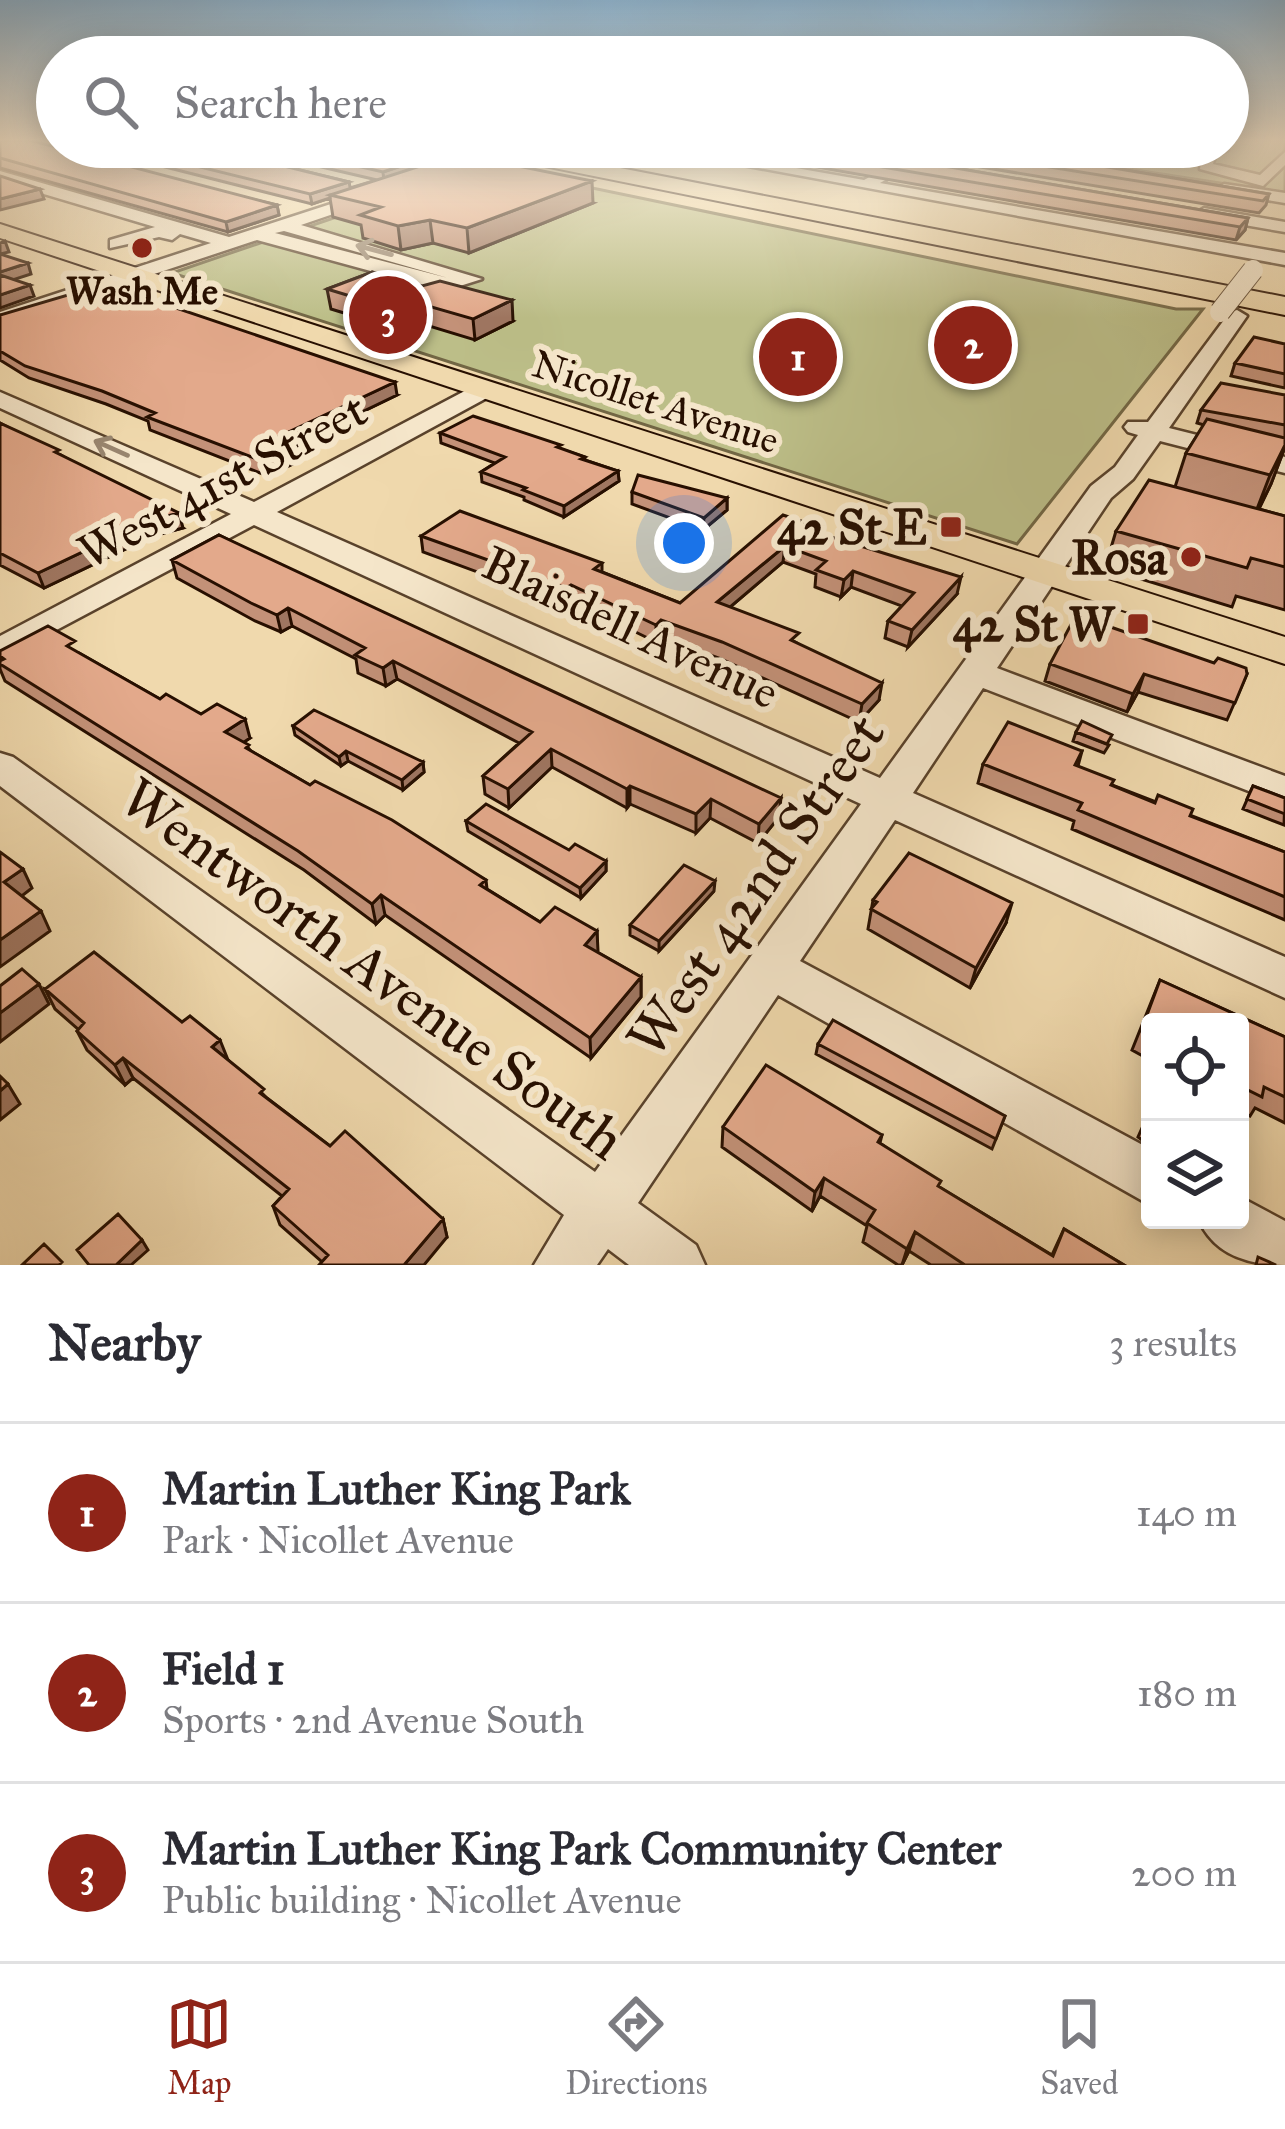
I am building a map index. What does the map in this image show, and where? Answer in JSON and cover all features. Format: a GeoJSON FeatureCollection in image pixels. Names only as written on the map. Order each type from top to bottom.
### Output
{"type":"FeatureCollection","features":[{"type":"Feature","properties":{"kind":"highway"},"geometry":{"type":"LineString","coordinates":[[743,199],[1285,306]]}},
{"type":"Feature","properties":{"kind":"highway"},"geometry":{"type":"LineString","coordinates":[[857,199],[1272,269]]}},
{"type":"Feature","properties":{"kind":"main road","name":"Nicollet Avenue"},"geometry":{"type":"LineString","coordinates":[[0,231],[159,263],[486,389],[1285,651]]}},
{"type":"Feature","properties":{"kind":"street"},"geometry":{"type":"LineString","coordinates":[[78,199],[222,245]]}},
{"type":"Feature","properties":{"kind":"street"},"geometry":{"type":"LineString","coordinates":[[0,319],[257,234],[281,215],[313,215],[360,199]]}},
{"type":"Feature","properties":{"kind":"street"},"geometry":{"type":"LineString","coordinates":[[933,199],[1272,269]]}},
{"type":"Feature","properties":{"kind":"street"},"geometry":{"type":"LineString","coordinates":[[1178,209],[1285,227]]}},
{"type":"Feature","properties":{"kind":"street"},"geometry":{"type":"LineString","coordinates":[[257,234],[445,286],[472,280],[469,275],[281,215]]}},
{"type":"Feature","properties":{"kind":"street"},"geometry":{"type":"LineString","coordinates":[[116,244],[159,231],[222,245]]}},
{"type":"Feature","properties":{"kind":"street"},"geometry":{"type":"LineString","coordinates":[[1145,429],[1272,269],[1285,239]]}},
{"type":"Feature","properties":{"kind":"street"},"geometry":{"type":"LineString","coordinates":[[1145,429],[1193,379],[1227,326]]}},
{"type":"Feature","properties":{"kind":"street"},"geometry":{"type":"LineString","coordinates":[[1193,379],[1227,386]]}},
{"type":"Feature","properties":{"kind":"street","name":"West 41st Street"},"geometry":{"type":"LineString","coordinates":[[0,650],[486,389]]}},
{"type":"Feature","properties":{"kind":"street","name":"Blaisdell Avenue"},"geometry":{"type":"LineString","coordinates":[[0,399],[1285,978]]}},
{"type":"Feature","properties":{"kind":"street"},"geometry":{"type":"LineString","coordinates":[[1145,429],[1285,465]]}},
{"type":"Feature","properties":{"kind":"street","name":"West 42nd Street"},"geometry":{"type":"LineString","coordinates":[[563,1265],[1044,573],[1115,496],[1145,429]]}},
{"type":"Feature","properties":{"kind":"street"},"geometry":{"type":"LineString","coordinates":[[977,673],[1285,791]]}},
{"type":"Feature","properties":{"kind":"street","name":"Wentworth Avenue South"},"geometry":{"type":"LineString","coordinates":[[0,766],[676,1265]]}},
{"type":"Feature","properties":{"kind":"street"},"geometry":{"type":"LineString","coordinates":[[773,969],[1141,1173]]}},
{"type":"Feature","properties":{"kind":"street"},"geometry":{"type":"LineString","coordinates":[[1243,1229],[1285,1252]]}},
{"type":"Feature","properties":{"kind":"green space"},"geometry":{"type":"Polygon","coordinates":[[[389,199],[645,199],[1176,309],[1203,309],[1017,544],[172,273],[389,199]]]}},
{"type":"Feature","properties":{"kind":"building"},"geometry":{"type":"Polygon","coordinates":[[[145,199],[254,199],[277,205],[226,222],[145,199]]]}},
{"type":"Feature","properties":{"kind":"building"},"geometry":{"type":"Polygon","coordinates":[[[347,199],[544,199],[467,228],[430,220],[398,226],[360,215],[381,207],[347,199]]]}},
{"type":"Feature","properties":{"kind":"building"},"geometry":{"type":"Polygon","coordinates":[[[1073,199],[1137,199],[1248,218],[1240,227],[1073,199]]]}},
{"type":"Feature","properties":{"kind":"building"},"geometry":{"type":"Polygon","coordinates":[[[0,254],[28,263],[0,272],[0,254]]]}},
{"type":"Feature","properties":{"kind":"building"},"geometry":{"type":"Polygon","coordinates":[[[372,272],[422,286],[440,281],[512,300],[473,319],[411,301],[393,309],[327,289],[372,272]]]}},
{"type":"Feature","properties":{"kind":"building"},"geometry":{"type":"Polygon","coordinates":[[[0,275],[30,285],[0,295],[0,275]]]}},
{"type":"Feature","properties":{"kind":"building"},"geometry":{"type":"Polygon","coordinates":[[[105,284],[395,382],[278,437],[298,446],[265,462],[147,417],[155,413],[102,391],[25,366],[0,351],[0,315],[105,284]]]}},
{"type":"Feature","properties":{"kind":"building"},"geometry":{"type":"Polygon","coordinates":[[[1254,337],[1285,344],[1285,374],[1235,363],[1254,337]]]}},
{"type":"Feature","properties":{"kind":"building"},"geometry":{"type":"Polygon","coordinates":[[[1221,383],[1285,395],[1285,425],[1201,410],[1221,383]]]}},
{"type":"Feature","properties":{"kind":"building"},"geometry":{"type":"Polygon","coordinates":[[[473,416],[561,445],[557,447],[618,471],[564,506],[481,472],[505,457],[440,433],[473,416]]]}},
{"type":"Feature","properties":{"kind":"building"},"geometry":{"type":"Polygon","coordinates":[[[1207,419],[1285,438],[1270,475],[1186,453],[1207,419]]]}},
{"type":"Feature","properties":{"kind":"building"},"geometry":{"type":"Polygon","coordinates":[[[0,423],[179,513],[148,521],[38,573],[0,553],[0,423]]]}},
{"type":"Feature","properties":{"kind":"building"},"geometry":{"type":"Polygon","coordinates":[[[638,475],[727,498],[704,518],[632,492],[638,475]]]}},
{"type":"Feature","properties":{"kind":"building"},"geometry":{"type":"Polygon","coordinates":[[[1149,480],[1285,516],[1285,567],[1251,558],[1247,568],[1116,531],[1149,480]]]}},
{"type":"Feature","properties":{"kind":"building"},"geometry":{"type":"Polygon","coordinates":[[[460,511],[602,563],[594,569],[680,603],[783,515],[804,522],[799,527],[961,577],[912,630],[888,621],[914,593],[853,571],[844,580],[816,570],[826,561],[785,546],[717,602],[799,633],[791,640],[882,683],[862,704],[722,642],[661,620],[656,625],[571,585],[566,588],[421,536],[460,511]]]}},
{"type":"Feature","properties":{"kind":"building"},"geometry":{"type":"Polygon","coordinates":[[[219,535],[781,798],[759,824],[711,799],[696,814],[630,786],[627,789],[551,749],[508,789],[483,776],[532,732],[393,661],[383,668],[355,655],[365,648],[288,608],[277,615],[172,560],[219,535]]]}},
{"type":"Feature","properties":{"kind":"building"},"geometry":{"type":"Polygon","coordinates":[[[1076,615],[1214,663],[1218,658],[1246,668],[1235,703],[1144,674],[1133,694],[1050,664],[1076,615]]]}},
{"type":"Feature","properties":{"kind":"building"},"geometry":{"type":"Polygon","coordinates":[[[48,626],[75,641],[67,646],[160,699],[166,694],[201,714],[217,704],[245,719],[225,732],[310,785],[315,781],[392,820],[486,880],[480,885],[540,922],[555,907],[597,931],[585,945],[641,977],[590,1038],[381,895],[372,904],[298,851],[0,664],[4,659],[0,651],[48,626]]]}},
{"type":"Feature","properties":{"kind":"building"},"geometry":{"type":"Polygon","coordinates":[[[314,710],[423,762],[402,780],[346,751],[339,757],[293,726],[314,710]]]}},
{"type":"Feature","properties":{"kind":"building"},"geometry":{"type":"Polygon","coordinates":[[[1082,721],[1112,735],[1107,744],[1076,732],[1082,721]]]}},
{"type":"Feature","properties":{"kind":"building"},"geometry":{"type":"Polygon","coordinates":[[[1008,722],[1082,751],[1075,765],[1114,780],[1111,785],[1155,803],[1158,795],[1193,809],[1190,816],[1285,852],[1285,897],[1078,810],[1082,803],[983,764],[1008,722]]]}},
{"type":"Feature","properties":{"kind":"building"},"geometry":{"type":"Polygon","coordinates":[[[1253,786],[1285,798],[1285,814],[1247,799],[1253,786]]]}},
{"type":"Feature","properties":{"kind":"building"},"geometry":{"type":"Polygon","coordinates":[[[486,804],[569,850],[575,844],[606,861],[580,888],[466,821],[486,804]]]}},
{"type":"Feature","properties":{"kind":"building"},"geometry":{"type":"Polygon","coordinates":[[[0,852],[23,869],[4,882],[41,911],[0,940],[0,852]]]}},
{"type":"Feature","properties":{"kind":"building"},"geometry":{"type":"Polygon","coordinates":[[[909,853],[1012,903],[976,968],[871,909],[909,853]]]}},
{"type":"Feature","properties":{"kind":"building"},"geometry":{"type":"Polygon","coordinates":[[[684,865],[715,881],[659,941],[630,925],[684,865]]]}},
{"type":"Feature","properties":{"kind":"building"},"geometry":{"type":"Polygon","coordinates":[[[94,952],[182,1022],[190,1016],[220,1040],[212,1047],[264,1089],[260,1093],[330,1146],[345,1131],[443,1219],[404,1265],[319,1265],[328,1255],[273,1206],[289,1189],[123,1058],[115,1065],[77,1031],[84,1023],[45,989],[94,952]]]}},
{"type":"Feature","properties":{"kind":"building"},"geometry":{"type":"Polygon","coordinates":[[[22,969],[39,984],[0,1013],[0,986],[22,969]]]}},
{"type":"Feature","properties":{"kind":"building"},"geometry":{"type":"Polygon","coordinates":[[[1160,980],[1232,1013],[1148,1013],[1160,980]]]}},
{"type":"Feature","properties":{"kind":"building"},"geometry":{"type":"Polygon","coordinates":[[[833,1020],[1005,1116],[996,1139],[818,1044],[833,1020]]]}},
{"type":"Feature","properties":{"kind":"building"},"geometry":{"type":"Polygon","coordinates":[[[1249,1021],[1285,1037],[1285,1097],[1264,1087],[1262,1097],[1249,1090],[1249,1021]]]}},
{"type":"Feature","properties":{"kind":"building"},"geometry":{"type":"Polygon","coordinates":[[[766,1065],[882,1135],[878,1142],[941,1181],[938,1186],[1053,1256],[1064,1229],[1124,1265],[965,1265],[915,1232],[907,1249],[867,1223],[875,1210],[824,1178],[815,1192],[723,1127],[766,1065]]]}},
{"type":"Feature","properties":{"kind":"building"},"geometry":{"type":"Polygon","coordinates":[[[118,1214],[142,1240],[116,1265],[89,1265],[77,1250],[118,1214]]]}},
{"type":"Feature","properties":{"kind":"building"},"geometry":{"type":"Polygon","coordinates":[[[44,1244],[62,1262],[59,1265],[22,1265],[44,1244]]]}},
{"type":"Feature","properties":{"kind":"place","name":"Wash Me"},"geometry":{"type":"Point","coordinates":[142,248]}},
{"type":"Feature","properties":{"kind":"place","name":"Martin Luther King Park Community Center"},"geometry":{"type":"Point","coordinates":[388,315]}},
{"type":"Feature","properties":{"kind":"place","name":"Field 1"},"geometry":{"type":"Point","coordinates":[973,345]}},
{"type":"Feature","properties":{"kind":"place","name":"Martin Luther King Park"},"geometry":{"type":"Point","coordinates":[798,357]}},
{"type":"Feature","properties":{"kind":"place","name":"42 St E"},"geometry":{"type":"Point","coordinates":[951,527]}},
{"type":"Feature","properties":{"kind":"place","name":"Rosa"},"geometry":{"type":"Point","coordinates":[1191,557]}},
{"type":"Feature","properties":{"kind":"place","name":"42 St W"},"geometry":{"type":"Point","coordinates":[1138,624]}}]}
